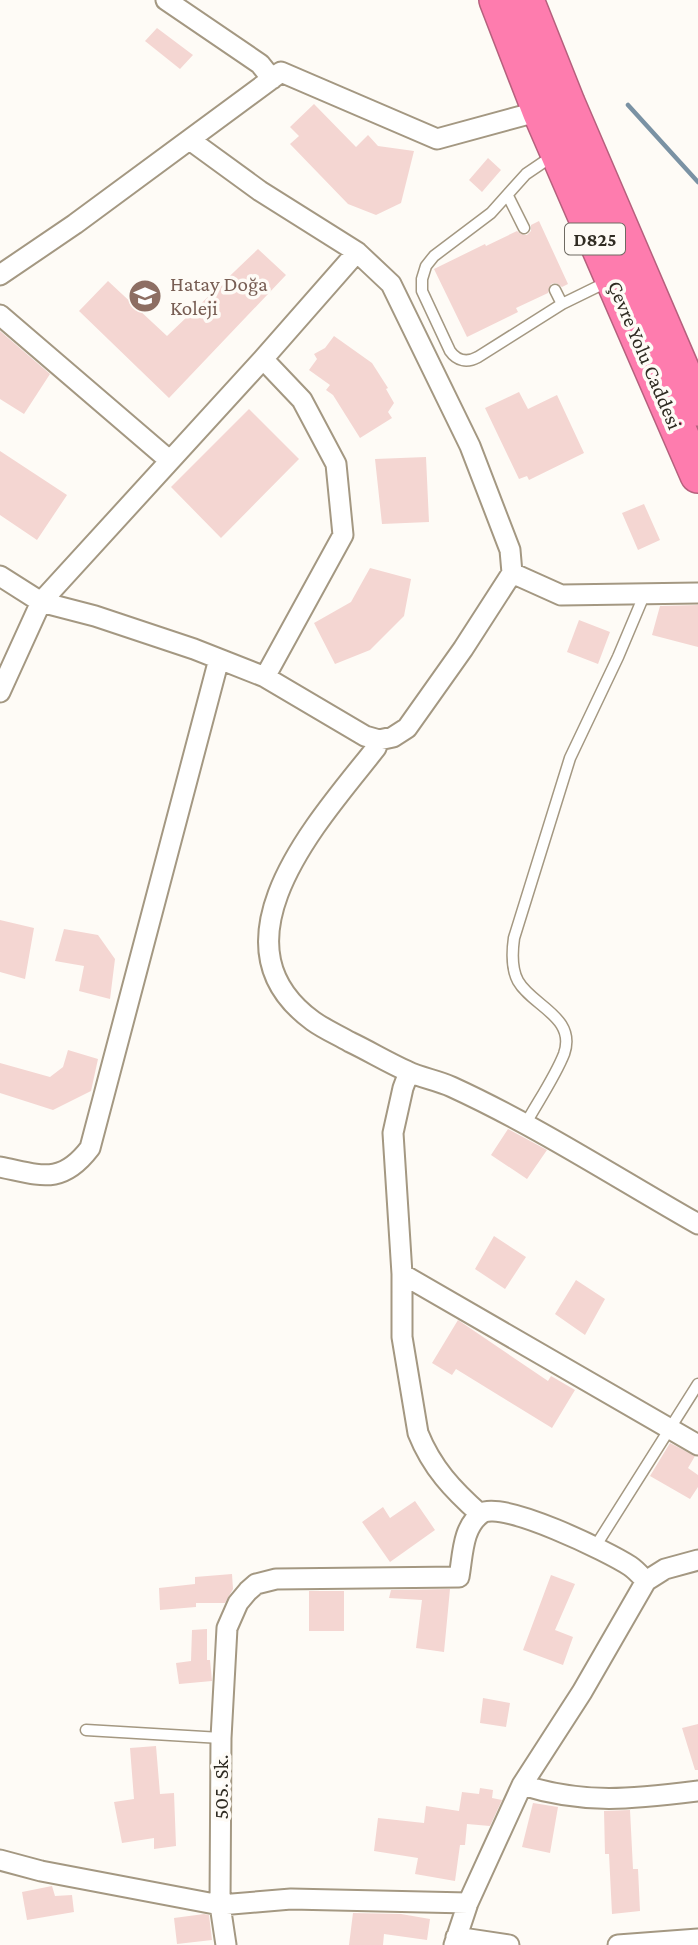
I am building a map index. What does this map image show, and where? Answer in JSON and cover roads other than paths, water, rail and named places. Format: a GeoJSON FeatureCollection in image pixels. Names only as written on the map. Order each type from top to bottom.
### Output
{"type":"FeatureCollection","features":[{"type":"Feature","properties":{"kind":"highway"},"geometry":{"type":"LineString","coordinates":[[479,0],[554,107]]}},
{"type":"Feature","properties":{"kind":"highway","name":"Çevre Yolu Caddesi"},"geometry":{"type":"LineString","coordinates":[[497,0],[554,107],[698,408]]}},
{"type":"Feature","properties":{"kind":"highway","name":"Çevre Yolu Caddesi"},"geometry":{"type":"LineString","coordinates":[[526,0],[554,107],[558,153],[698,475]]}},
{"type":"Feature","properties":{"kind":"highway"},"geometry":{"type":"LineString","coordinates":[[543,0],[554,107]]}},
{"type":"Feature","properties":{"kind":"street"},"geometry":{"type":"LineString","coordinates":[[166,0],[260,64],[272,79]]}},
{"type":"Feature","properties":{"kind":"street"},"geometry":{"type":"LineString","coordinates":[[0,275],[75,224],[281,72],[437,139],[554,107]]}},
{"type":"Feature","properties":{"kind":"street"},"geometry":{"type":"LineString","coordinates":[[0,576],[41,602],[95,616],[265,677],[365,736],[379,740],[393,737],[407,728],[512,573],[510,550],[470,446],[391,284],[357,252],[260,191],[190,140]]}},
{"type":"Feature","properties":{"kind":"street"},"geometry":{"type":"LineString","coordinates":[[0,692],[41,602],[357,252]]}},
{"type":"Feature","properties":{"kind":"street"},"geometry":{"type":"LineString","coordinates":[[0,315],[169,460]]}},
{"type":"Feature","properties":{"kind":"street"},"geometry":{"type":"LineString","coordinates":[[263,359],[302,400],[336,464],[342,535],[265,677]]}},
{"type":"Feature","properties":{"kind":"street"},"geometry":{"type":"LineString","coordinates":[[512,573],[561,595],[698,593]]}},
{"type":"Feature","properties":{"kind":"street"},"geometry":{"type":"LineString","coordinates":[[0,1167],[47,1177],[71,1167],[90,1148],[219,659]]}},
{"type":"Feature","properties":{"kind":"street"},"geometry":{"type":"LineString","coordinates":[[379,740],[376,748],[306,839],[290,865],[276,899],[271,919],[269,950],[282,988],[314,1023],[409,1072],[452,1087],[525,1125],[698,1224]]}},
{"type":"Feature","properties":{"kind":"street"},"geometry":{"type":"LineString","coordinates":[[409,1072],[393,1133],[402,1274],[402,1337],[418,1433],[430,1461],[440,1476],[480,1514],[499,1510],[533,1520],[595,1547],[631,1567],[646,1581]]}},
{"type":"Feature","properties":{"kind":"street"},"geometry":{"type":"LineString","coordinates":[[402,1274],[698,1445]]}},
{"type":"Feature","properties":{"kind":"street","name":"505. Sk."},"geometry":{"type":"LineString","coordinates":[[226,1945],[220,1905],[221,1738],[227,1628],[238,1603],[256,1584],[276,1579],[459,1577],[466,1537],[471,1524],[480,1514]]}},
{"type":"Feature","properties":{"kind":"street"},"geometry":{"type":"LineString","coordinates":[[509,1945],[455,1941],[468,1903],[522,1785],[582,1692],[646,1581],[665,1569],[698,1560]]}},
{"type":"Feature","properties":{"kind":"street"},"geometry":{"type":"LineString","coordinates":[[522,1785],[559,1795],[601,1799],[633,1800],[698,1791]]}},
{"type":"Feature","properties":{"kind":"street"},"geometry":{"type":"LineString","coordinates":[[0,1860],[41,1871],[220,1905],[291,1899],[468,1903]]}},
{"type":"Feature","properties":{"kind":"street"},"geometry":{"type":"LineString","coordinates":[[618,1945],[698,1939]]}},
{"type":"Feature","properties":{"kind":"lane"},"geometry":{"type":"LineString","coordinates":[[558,153],[526,174],[508,196],[473,229],[434,256],[423,272],[422,291],[450,351],[462,361],[474,360],[562,304],[613,280]]}},
{"type":"Feature","properties":{"kind":"lane"},"geometry":{"type":"LineString","coordinates":[[508,196],[524,228]]}},
{"type":"Feature","properties":{"kind":"lane"},"geometry":{"type":"LineString","coordinates":[[555,290],[562,304]]}},
{"type":"Feature","properties":{"kind":"lane"},"geometry":{"type":"LineString","coordinates":[[525,1125],[564,1054],[565,1038],[560,1022],[554,1014],[530,995],[518,981],[513,960],[514,938],[569,758],[618,657],[645,593]]}},
{"type":"Feature","properties":{"kind":"lane"},"geometry":{"type":"LineString","coordinates":[[595,1547],[698,1384]]}},
{"type":"Feature","properties":{"kind":"lane"},"geometry":{"type":"LineString","coordinates":[[86,1730],[221,1738]]}},
{"type":"Feature","properties":{"kind":"waterway"},"geometry":{"type":"LineString","coordinates":[[628,105],[698,182]]}},
{"type":"Feature","properties":{"kind":"place","name":"Hatay Doğa Koleji"},"geometry":{"type":"Point","coordinates":[145,296]}}]}
